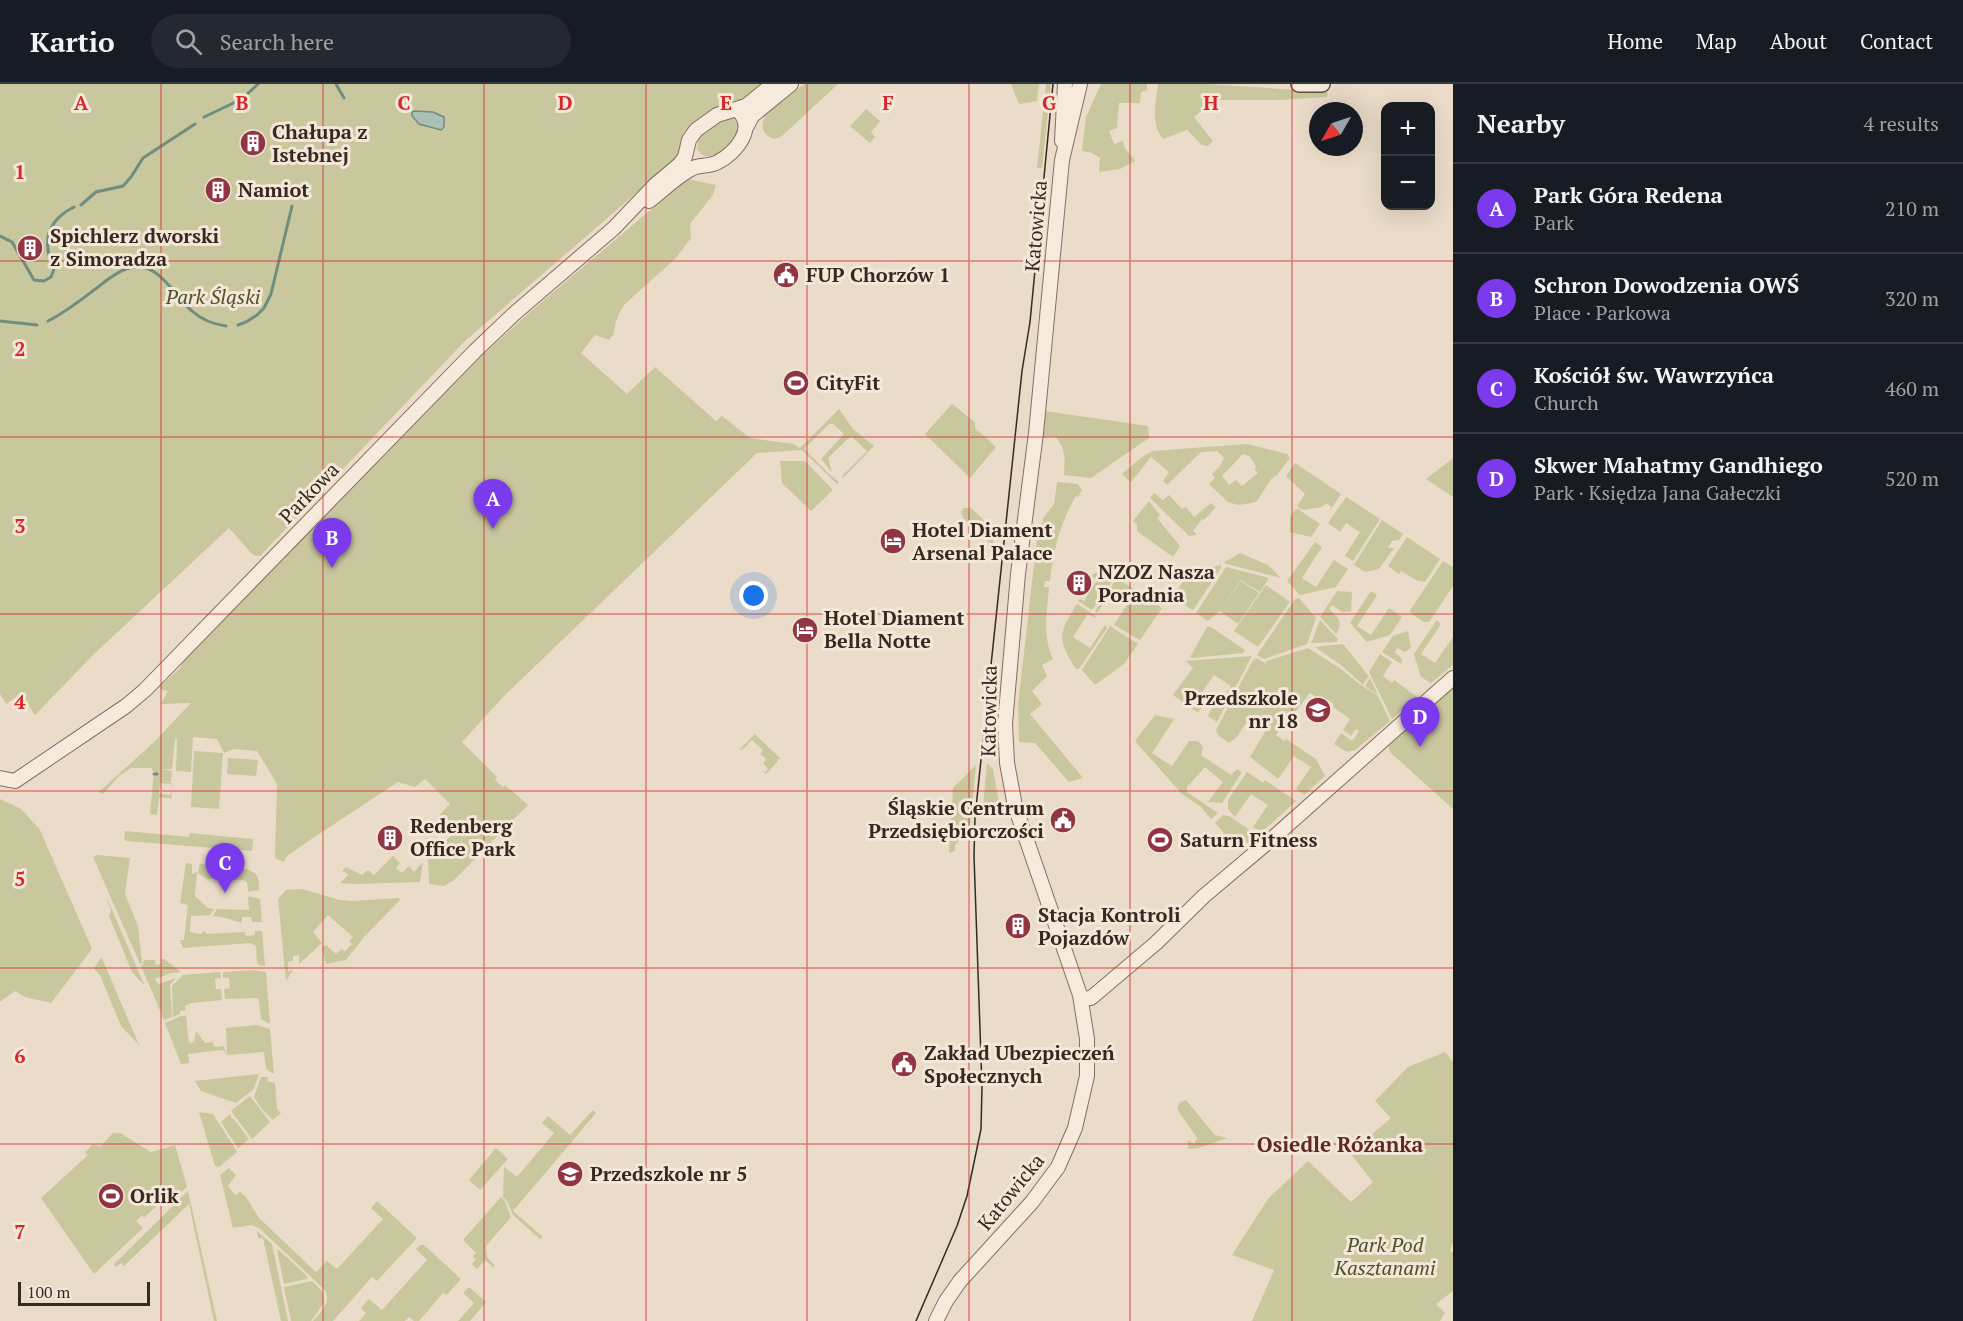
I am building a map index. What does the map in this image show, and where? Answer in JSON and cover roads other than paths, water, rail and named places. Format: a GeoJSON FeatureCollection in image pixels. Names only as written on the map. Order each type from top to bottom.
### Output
{"type":"FeatureCollection","features":[{"type":"Feature","properties":{"kind":"main road"},"geometry":{"type":"LineString","coordinates":[[1299,84],[1322,84]]}},
{"type":"Feature","properties":{"kind":"street"},"geometry":{"type":"LineString","coordinates":[[773,84],[746,106],[714,117],[696,130],[689,140],[696,157],[706,165],[717,163],[730,153],[744,136],[752,116],[791,84]]}},
{"type":"Feature","properties":{"kind":"street","name":"Katowicka"},"geometry":{"type":"LineString","coordinates":[[936,1321],[958,1284],[1037,1196],[1065,1153],[1079,1116],[1087,1071],[1087,1039],[1081,999],[1072,967],[1015,806],[1005,739],[1011,644],[1036,433],[1063,152],[1065,84]]}},
{"type":"Feature","properties":{"kind":"street","name":"Katowicka"},"geometry":{"type":"LineString","coordinates":[[1063,152],[1081,88]]}},
{"type":"Feature","properties":{"kind":"street"},"geometry":{"type":"LineString","coordinates":[[737,110],[743,114],[747,126]]}},
{"type":"Feature","properties":{"kind":"street","name":"Parkowa"},"geometry":{"type":"LineString","coordinates":[[623,220],[655,185],[682,161],[689,140]]}},
{"type":"Feature","properties":{"kind":"street","name":"Parkowa"},"geometry":{"type":"LineString","coordinates":[[0,778],[15,781],[126,706],[145,690],[475,351],[515,313],[623,220],[690,169],[706,165]]}},
{"type":"Feature","properties":{"kind":"street"},"geometry":{"type":"LineString","coordinates":[[1081,999],[1091,998],[1156,943],[1204,896],[1453,678]]}},
{"type":"Feature","properties":{"kind":"waterway"},"geometry":{"type":"LineString","coordinates":[[204,117],[242,99],[258,84]]}},
{"type":"Feature","properties":{"kind":"waterway"},"geometry":{"type":"LineString","coordinates":[[336,84],[344,98]]}},
{"type":"Feature","properties":{"kind":"waterway"},"geometry":{"type":"LineString","coordinates":[[81,205],[96,192],[123,186],[143,158],[195,124]]}},
{"type":"Feature","properties":{"kind":"waterway"},"geometry":{"type":"LineString","coordinates":[[238,325],[257,315],[264,308],[271,294],[292,206]]}},
{"type":"Feature","properties":{"kind":"waterway"},"geometry":{"type":"LineString","coordinates":[[0,236],[12,242],[34,280],[44,281],[51,277],[54,269],[48,250],[52,226],[57,219],[74,207]]}},
{"type":"Feature","properties":{"kind":"waterway"},"geometry":{"type":"LineString","coordinates":[[48,321],[115,275],[126,269],[137,267],[147,268],[164,279],[185,304],[200,317],[226,326]]}},
{"type":"Feature","properties":{"kind":"waterway"},"geometry":{"type":"LineString","coordinates":[[0,321],[37,325]]}},
{"type":"Feature","properties":{"kind":"tram line"},"geometry":{"type":"LineString","coordinates":[[916,1321],[957,1226],[967,1196],[981,1129],[982,1087],[974,856],[975,817],[1022,371],[1030,322],[1053,84]]}},
{"type":"Feature","properties":{"kind":"place","name":"Chałupa z Istebnej"},"geometry":{"type":"Point","coordinates":[253,143]}},
{"type":"Feature","properties":{"kind":"place","name":"Namiot"},"geometry":{"type":"Point","coordinates":[218,190]}},
{"type":"Feature","properties":{"kind":"place","name":"Spichlerz dworski z Simoradza"},"geometry":{"type":"Point","coordinates":[30,248]}},
{"type":"Feature","properties":{"kind":"place","name":"FUP Chorzów 1"},"geometry":{"type":"Point","coordinates":[786,275]}},
{"type":"Feature","properties":{"kind":"place","name":"CityFit"},"geometry":{"type":"Point","coordinates":[796,383]}},
{"type":"Feature","properties":{"kind":"place","name":"Park Góra Redena"},"geometry":{"type":"Point","coordinates":[493,529]}},
{"type":"Feature","properties":{"kind":"place","name":"Hotel Diament Arsenal Palace"},"geometry":{"type":"Point","coordinates":[893,541]}},
{"type":"Feature","properties":{"kind":"place","name":"Schron Dowodzenia OWŚ"},"geometry":{"type":"Point","coordinates":[332,568]}},
{"type":"Feature","properties":{"kind":"place","name":"NZOZ Nasza Poradnia"},"geometry":{"type":"Point","coordinates":[1079,583]}},
{"type":"Feature","properties":{"kind":"place","name":"Hotel Diament Bella Notte"},"geometry":{"type":"Point","coordinates":[805,630]}},
{"type":"Feature","properties":{"kind":"place","name":"Przedszkole nr 18"},"geometry":{"type":"Point","coordinates":[1318,710]}},
{"type":"Feature","properties":{"kind":"place","name":"Skwer Mahatmy Gandhiego"},"geometry":{"type":"Point","coordinates":[1420,747]}},
{"type":"Feature","properties":{"kind":"place","name":"Śląskie Centrum Przedsiębiorczości"},"geometry":{"type":"Point","coordinates":[1063,820]}},
{"type":"Feature","properties":{"kind":"place","name":"Redenberg Office Park"},"geometry":{"type":"Point","coordinates":[390,838]}},
{"type":"Feature","properties":{"kind":"place","name":"Saturn Fitness"},"geometry":{"type":"Point","coordinates":[1160,840]}},
{"type":"Feature","properties":{"kind":"place","name":"Kościół św. Wawrzyńca"},"geometry":{"type":"Point","coordinates":[225,893]}},
{"type":"Feature","properties":{"kind":"place","name":"Stacja Kontroli Pojazdów"},"geometry":{"type":"Point","coordinates":[1018,926]}},
{"type":"Feature","properties":{"kind":"place","name":"Zakład Ubezpieczeń Społecznych"},"geometry":{"type":"Point","coordinates":[904,1064]}},
{"type":"Feature","properties":{"kind":"place","name":"Przedszkole nr 5"},"geometry":{"type":"Point","coordinates":[570,1174]}},
{"type":"Feature","properties":{"kind":"place","name":"Orlik"},"geometry":{"type":"Point","coordinates":[111,1196]}},
{"type":"Feature","properties":{"kind":"district","name":"Osiedle Różanka"},"geometry":{"type":"Point","coordinates":[1340,1145]}},
{"type":"Feature","properties":{"kind":"park label","name":"Park Śląski"},"geometry":{"type":"Point","coordinates":[213,297]}},
{"type":"Feature","properties":{"kind":"park label","name":"Park Pod Kasztanami"},"geometry":{"type":"Point","coordinates":[1385,1256]}}]}
